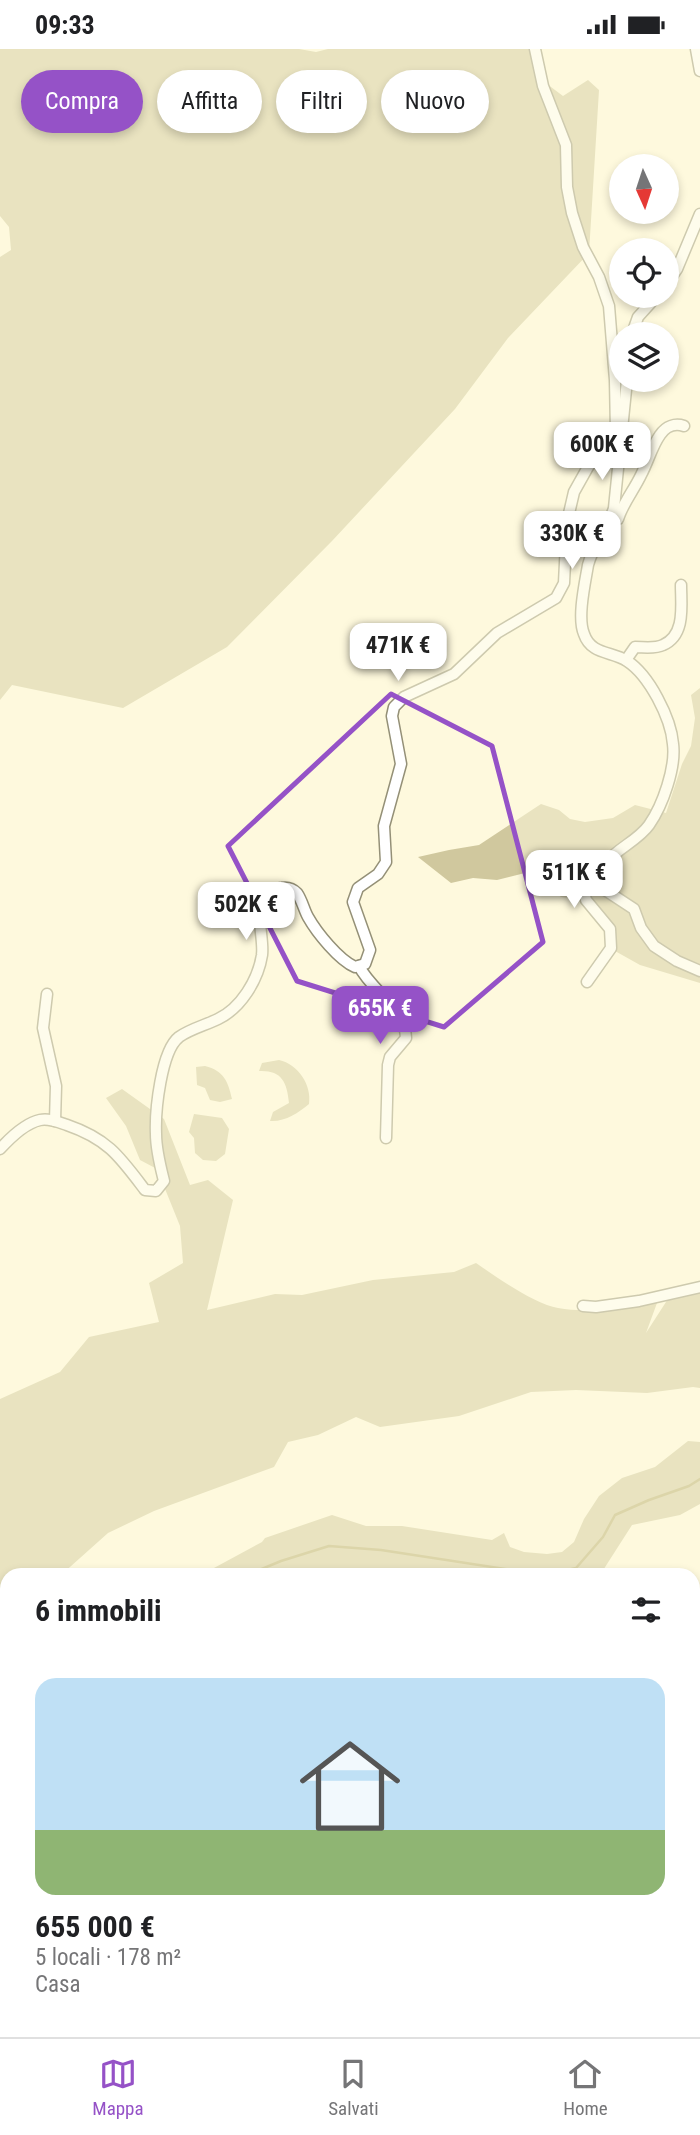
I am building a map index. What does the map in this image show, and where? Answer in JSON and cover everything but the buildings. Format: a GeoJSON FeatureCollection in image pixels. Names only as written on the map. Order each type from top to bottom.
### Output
{"type":"FeatureCollection","features":[{"type":"Feature","properties":{"kind":"street"},"geometry":{"type":"LineString","coordinates":[[535,49],[542,86],[566,145],[567,187],[572,213],[583,247],[599,277],[609,306],[616,432],[621,448]]}},
{"type":"Feature","properties":{"kind":"street"},"geometry":{"type":"LineString","coordinates":[[696,49],[700,71]]}},
{"type":"Feature","properties":{"kind":"street"},"geometry":{"type":"LineString","coordinates":[[679,264],[700,214]]}},
{"type":"Feature","properties":{"kind":"street"},"geometry":{"type":"LineString","coordinates":[[626,392],[617,490],[610,522],[590,557],[582,631],[586,641],[597,650],[626,660],[647,681],[665,712],[673,740],[673,761],[650,824],[641,835],[606,861],[600,870],[599,878],[602,888],[634,909],[647,939],[665,954],[700,971]]}},
{"type":"Feature","properties":{"kind":"street"},"geometry":{"type":"LineString","coordinates":[[610,522],[618,519],[660,435],[670,426],[684,426]]}},
{"type":"Feature","properties":{"kind":"street"},"geometry":{"type":"LineString","coordinates":[[0,1149],[29,1124],[44,1119],[55,1121],[98,1138],[119,1156],[145,1190],[156,1191],[164,1181],[155,1131],[163,1065],[167,1053],[179,1038],[228,1014],[245,995],[256,974],[262,953],[259,906],[265,896],[286,888],[299,896],[309,919],[344,962],[355,967],[365,964],[370,950],[353,902],[358,888],[379,874],[386,862],[384,826],[401,764],[392,716],[394,707],[404,697],[454,674],[497,633],[556,598],[564,583],[566,522],[574,492],[587,467],[600,451],[621,448]]}},
{"type":"Feature","properties":{"kind":"street"},"geometry":{"type":"LineString","coordinates":[[626,660],[635,647],[656,647],[664,645],[672,638],[681,621],[681,585]]}},
{"type":"Feature","properties":{"kind":"street"},"geometry":{"type":"LineString","coordinates":[[587,982],[611,948],[610,929],[586,900],[582,882],[589,871],[600,870]]}},
{"type":"Feature","properties":{"kind":"street"},"geometry":{"type":"LineString","coordinates":[[359,966],[364,978],[393,1007],[406,1032],[406,1038],[390,1058],[388,1065],[386,1138]]}},
{"type":"Feature","properties":{"kind":"street"},"geometry":{"type":"LineString","coordinates":[[47,994],[43,1028],[56,1086],[55,1121]]}},
{"type":"Feature","properties":{"kind":"street"},"geometry":{"type":"LineString","coordinates":[[583,1306],[596,1307],[639,1301],[700,1287]]}},
{"type":"Feature","properties":{"kind":"highlighted area"},"geometry":{"type":"Polygon","coordinates":[[[391,694],[492,746],[543,942],[444,1027],[297,981],[228,846],[391,694]]]}},
{"type":"Feature","properties":{"kind":"shaded area"},"geometry":{"type":"Polygon","coordinates":[[[0,49],[299,49],[316,52],[328,49],[530,49],[535,75],[563,96],[588,80],[599,90],[589,253],[508,338],[455,409],[332,541],[227,647],[123,708],[12,685],[0,700],[0,257],[11,250],[9,227],[0,216],[0,49]]]}},
{"type":"Feature","properties":{"kind":"shaded area"},"geometry":{"type":"Polygon","coordinates":[[[700,688],[700,983],[640,965],[615,951],[612,923],[592,901],[561,897],[533,871],[497,880],[473,878],[451,883],[418,857],[479,845],[541,804],[559,810],[570,819],[585,822],[613,818],[635,805],[666,813],[682,764],[691,746],[695,718],[691,695],[700,688]]]}},
{"type":"Feature","properties":{"kind":"shaded area"},"geometry":{"type":"Polygon","coordinates":[[[279,1060],[292,1066],[302,1076],[308,1090],[309,1104],[296,1114],[270,1121],[273,1112],[289,1103],[288,1095],[282,1078],[273,1072],[259,1071],[262,1063],[279,1060]]]}},
{"type":"Feature","properties":{"kind":"shaded area"},"geometry":{"type":"Polygon","coordinates":[[[205,1066],[217,1071],[224,1078],[232,1099],[220,1102],[210,1100],[205,1088],[197,1085],[196,1067],[205,1066]]]}},
{"type":"Feature","properties":{"kind":"shaded area"},"geometry":{"type":"Polygon","coordinates":[[[122,1089],[164,1119],[190,1185],[208,1180],[233,1200],[207,1310],[275,1294],[302,1295],[373,1280],[454,1272],[476,1263],[527,1296],[558,1308],[595,1310],[657,1303],[646,1333],[675,1288],[700,1291],[700,1388],[647,1393],[576,1390],[531,1392],[459,1416],[380,1427],[356,1417],[318,1435],[288,1442],[274,1467],[154,1511],[108,1533],[69,1568],[0,1568],[0,1399],[60,1372],[89,1337],[159,1322],[149,1283],[183,1263],[180,1226],[157,1169],[140,1160],[126,1126],[106,1098],[122,1089]]]}},
{"type":"Feature","properties":{"kind":"shaded area"},"geometry":{"type":"Polygon","coordinates":[[[194,1114],[222,1118],[229,1129],[225,1154],[216,1161],[203,1160],[195,1153],[194,1138],[189,1132],[194,1114]]]}},
{"type":"Feature","properties":{"kind":"shaded area"},"geometry":{"type":"Polygon","coordinates":[[[688,1441],[700,1442],[700,1504],[680,1515],[632,1525],[604,1568],[214,1568],[265,1538],[332,1515],[366,1526],[402,1526],[492,1540],[504,1533],[510,1547],[524,1552],[562,1552],[574,1542],[584,1519],[599,1496],[622,1478],[655,1467],[688,1441]]]}},
{"type":"Feature","properties":{"kind":"waterway"},"geometry":{"type":"LineString","coordinates":[[576,1568],[603,1537],[615,1515],[689,1486],[700,1479]]}},
{"type":"Feature","properties":{"kind":"waterway"},"geometry":{"type":"LineString","coordinates":[[264,1568],[329,1546],[381,1550],[499,1568]]}}]}
